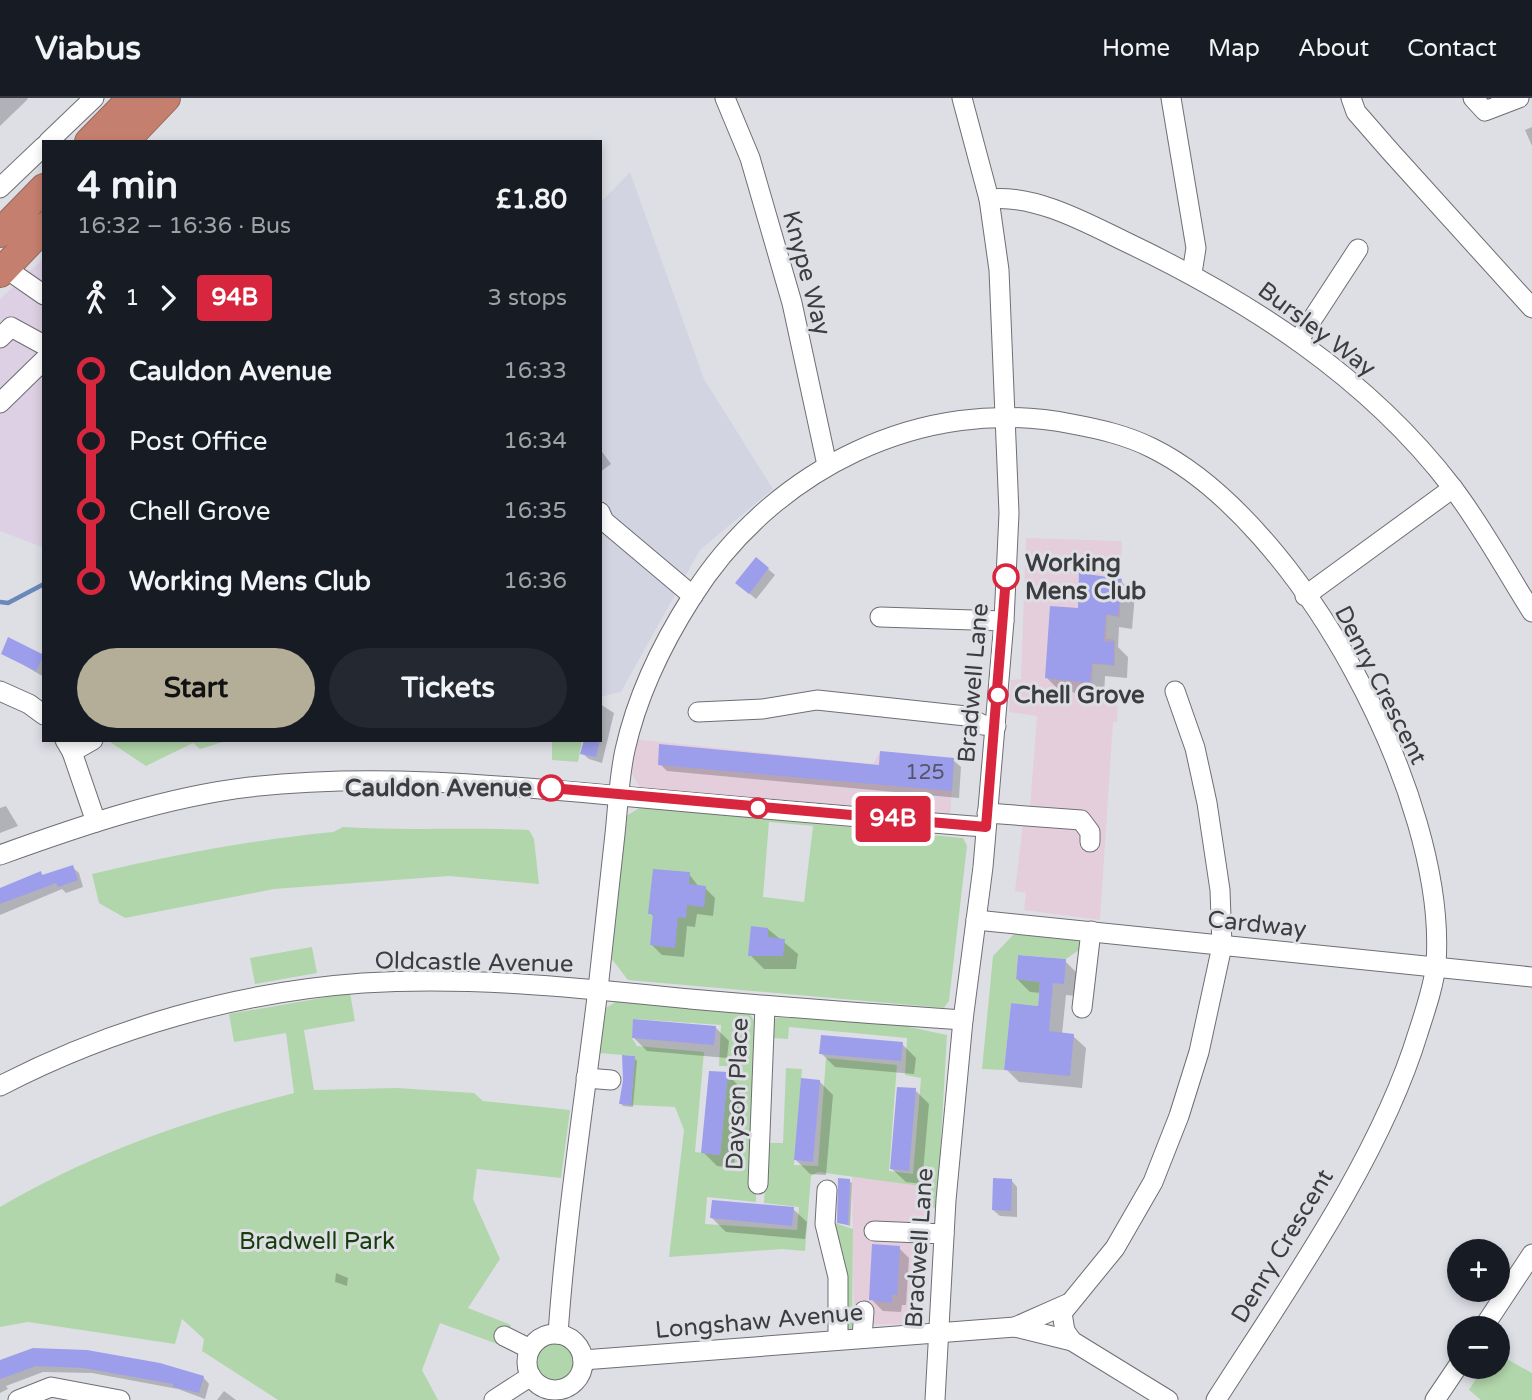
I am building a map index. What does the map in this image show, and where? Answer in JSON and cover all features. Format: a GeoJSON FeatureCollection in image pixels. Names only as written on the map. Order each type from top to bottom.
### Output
{"type":"FeatureCollection","features":[{"type":"Feature","properties":{"kind":"highway"},"geometry":{"type":"LineString","coordinates":[[91,140],[132,98]]}},
{"type":"Feature","properties":{"kind":"highway"},"geometry":{"type":"LineString","coordinates":[[126,140],[166,98]]}},
{"type":"Feature","properties":{"kind":"highway"},"geometry":{"type":"LineString","coordinates":[[0,233],[42,190]]}},
{"type":"Feature","properties":{"kind":"highway"},"geometry":{"type":"LineString","coordinates":[[2,268],[42,229]]}},
{"type":"Feature","properties":{"kind":"street"},"geometry":{"type":"LineString","coordinates":[[50,140],[94,98]]}},
{"type":"Feature","properties":{"kind":"street","name":"Knype Way"},"geometry":{"type":"LineString","coordinates":[[725,98],[750,158],[792,303],[827,465]]}},
{"type":"Feature","properties":{"kind":"street","name":"Bradwell Lane"},"geometry":{"type":"LineString","coordinates":[[935,1400],[944,1234],[963,1020],[996,726],[1009,513],[999,270],[989,199],[962,98]]}},
{"type":"Feature","properties":{"kind":"street"},"geometry":{"type":"LineString","coordinates":[[1171,98],[1196,248],[1192,273]]}},
{"type":"Feature","properties":{"kind":"street"},"geometry":{"type":"LineString","coordinates":[[1350,98],[1356,112],[1532,308]]}},
{"type":"Feature","properties":{"kind":"street"},"geometry":{"type":"LineString","coordinates":[[1473,98],[1485,111],[1519,98]]}},
{"type":"Feature","properties":{"kind":"street"},"geometry":{"type":"LineString","coordinates":[[0,188],[42,148]]}},
{"type":"Feature","properties":{"kind":"street","name":"Bursley Way"},"geometry":{"type":"LineString","coordinates":[[989,199],[1002,198],[1039,206],[1081,220],[1192,273],[1269,318],[1346,378],[1406,434],[1453,488],[1532,612]]}},
{"type":"Feature","properties":{"kind":"street"},"geometry":{"type":"LineString","coordinates":[[1298,341],[1358,249]]}},
{"type":"Feature","properties":{"kind":"street"},"geometry":{"type":"LineString","coordinates":[[2,268],[42,294]]}},
{"type":"Feature","properties":{"kind":"street"},"geometry":{"type":"LineString","coordinates":[[0,338],[10,327],[42,344]]}},
{"type":"Feature","properties":{"kind":"street"},"geometry":{"type":"LineString","coordinates":[[0,402],[42,362]]}},
{"type":"Feature","properties":{"kind":"street"},"geometry":{"type":"LineString","coordinates":[[558,1334],[618,796],[626,745],[642,694],[693,596],[709,572],[748,528],[801,481],[865,446],[913,429],[974,418],[1005,417]]}},
{"type":"Feature","properties":{"kind":"street","name":"Denry Crescent"},"geometry":{"type":"LineString","coordinates":[[1005,417],[1048,419],[1108,431],[1149,447],[1185,467],[1219,492],[1251,525],[1305,596],[1346,662],[1387,739],[1418,823],[1430,874],[1435,915],[1436,966],[1414,1047],[1394,1098],[1345,1191],[1216,1400]]}},
{"type":"Feature","properties":{"kind":"street"},"geometry":{"type":"LineString","coordinates":[[1305,596],[1453,488]]}},
{"type":"Feature","properties":{"kind":"street"},"geometry":{"type":"LineString","coordinates":[[602,516],[693,596]]}},
{"type":"Feature","properties":{"kind":"street"},"geometry":{"type":"LineString","coordinates":[[880,617],[1004,621]]}},
{"type":"Feature","properties":{"kind":"street"},"geometry":{"type":"LineString","coordinates":[[0,691],[29,704],[42,714]]}},
{"type":"Feature","properties":{"kind":"street"},"geometry":{"type":"LineString","coordinates":[[1072,1341],[1062,1321],[1067,1304],[1115,1248],[1153,1182],[1179,1116],[1199,1052],[1222,946],[1220,890],[1207,803],[1195,748],[1175,691]]}},
{"type":"Feature","properties":{"kind":"street"},"geometry":{"type":"LineString","coordinates":[[698,712],[763,709],[817,700],[966,716],[983,725],[996,726]]}},
{"type":"Feature","properties":{"kind":"street"},"geometry":{"type":"LineString","coordinates":[[69,746],[96,822]]}},
{"type":"Feature","properties":{"kind":"street"},"geometry":{"type":"LineString","coordinates":[[0,855],[96,822],[247,788],[322,781],[546,787],[793,815],[1082,820],[1090,832],[1090,842]]}},
{"type":"Feature","properties":{"kind":"street","name":"Cardway"},"geometry":{"type":"LineString","coordinates":[[976,920],[1532,976]]}},
{"type":"Feature","properties":{"kind":"street"},"geometry":{"type":"LineString","coordinates":[[1082,1008],[1091,931]]}},
{"type":"Feature","properties":{"kind":"street","name":"Oldcastle Avenue"},"geometry":{"type":"LineString","coordinates":[[0,1086],[80,1047],[152,1022],[288,992],[362,983],[427,981],[597,990],[765,1006],[963,1020]]}},
{"type":"Feature","properties":{"kind":"street","name":"Dayson Place"},"geometry":{"type":"LineString","coordinates":[[758,1184],[765,1006]]}},
{"type":"Feature","properties":{"kind":"street"},"geometry":{"type":"LineString","coordinates":[[586,1078],[611,1080]]}},
{"type":"Feature","properties":{"kind":"street"},"geometry":{"type":"LineString","coordinates":[[827,1190],[825,1224],[838,1277],[838,1338]]}},
{"type":"Feature","properties":{"kind":"street"},"geometry":{"type":"LineString","coordinates":[[874,1231],[944,1234]]}},
{"type":"Feature","properties":{"kind":"street"},"geometry":{"type":"LineString","coordinates":[[1491,1316],[1532,1254]]}},
{"type":"Feature","properties":{"kind":"street"},"geometry":{"type":"LineString","coordinates":[[1015,1327],[1067,1304]]}},
{"type":"Feature","properties":{"kind":"street"},"geometry":{"type":"LineString","coordinates":[[862,1337],[864,1311]]}},
{"type":"Feature","properties":{"kind":"street"},"geometry":{"type":"LineString","coordinates":[[1015,1327],[1072,1341],[1168,1400]]}},
{"type":"Feature","properties":{"kind":"street","name":"Longshaw Avenue"},"geometry":{"type":"LineString","coordinates":[[583,1360],[838,1338],[1015,1327]]}},
{"type":"Feature","properties":{"kind":"street"},"geometry":{"type":"LineString","coordinates":[[558,1334],[573,1340],[583,1360],[578,1378],[557,1395],[540,1385],[531,1376],[527,1360],[530,1349],[543,1337],[558,1334]]}},
{"type":"Feature","properties":{"kind":"street"},"geometry":{"type":"LineString","coordinates":[[504,1336],[530,1349]]}},
{"type":"Feature","properties":{"kind":"street"},"geometry":{"type":"LineString","coordinates":[[494,1400],[531,1376]]}},
{"type":"Feature","properties":{"kind":"street"},"geometry":{"type":"LineString","coordinates":[[1435,1400],[1449,1379]]}},
{"type":"Feature","properties":{"kind":"street"},"geometry":{"type":"LineString","coordinates":[[18,1400],[51,1387],[119,1400]]}},
{"type":"Feature","properties":{"kind":"shaded area"},"geometry":{"type":"Polygon","coordinates":[[[630,172],[704,379],[773,489],[700,550],[621,692],[602,697],[602,201],[630,172]]]}},
{"type":"Feature","properties":{"kind":"shaded area"},"geometry":{"type":"Polygon","coordinates":[[[42,260],[42,547],[0,531],[0,299],[42,260]]]}},
{"type":"Feature","properties":{"kind":"shaded area"},"geometry":{"type":"Polygon","coordinates":[[[1026,538],[1122,541],[1120,617],[1107,615],[1106,638],[1115,640],[1115,666],[1093,664],[1092,689],[1118,692],[1117,722],[1113,722],[1100,920],[1024,910],[1026,893],[1015,891],[1025,806],[1030,807],[1037,716],[1009,712],[1011,680],[1021,679],[1026,538]]]}},
{"type":"Feature","properties":{"kind":"shaded area"},"geometry":{"type":"Polygon","coordinates":[[[632,739],[873,764],[880,751],[954,758],[950,818],[641,789],[629,769],[632,739]]]}},
{"type":"Feature","properties":{"kind":"shaded area"},"geometry":{"type":"Polygon","coordinates":[[[852,1176],[929,1186],[923,1318],[911,1324],[854,1325],[852,1176]]]}},
{"type":"Feature","properties":{"kind":"green space"},"geometry":{"type":"Polygon","coordinates":[[[110,742],[223,742],[200,749],[193,743],[146,766],[110,742]]]}},
{"type":"Feature","properties":{"kind":"green space"},"geometry":{"type":"Polygon","coordinates":[[[552,742],[582,742],[578,762],[552,760],[552,742]]]}},
{"type":"Feature","properties":{"kind":"green space"},"geometry":{"type":"Polygon","coordinates":[[[641,807],[963,838],[967,846],[949,1001],[944,1008],[628,980],[611,958],[626,816],[641,807]],[[769,822],[763,897],[804,902],[813,826],[769,822]]]}},
{"type":"Feature","properties":{"kind":"green space"},"geometry":{"type":"Polygon","coordinates":[[[343,827],[529,830],[534,839],[539,884],[449,876],[274,889],[125,918],[99,903],[92,874],[212,849],[333,832],[343,827]]]}},
{"type":"Feature","properties":{"kind":"green space"},"geometry":{"type":"Polygon","coordinates":[[[1014,934],[1079,941],[1079,950],[1066,959],[1018,955],[1016,979],[1040,982],[1038,1006],[1011,1003],[1004,1070],[982,1069],[993,956],[1014,934]]]}},
{"type":"Feature","properties":{"kind":"green space"},"geometry":{"type":"Polygon","coordinates":[[[312,947],[317,973],[255,984],[250,958],[312,947]]]}},
{"type":"Feature","properties":{"kind":"green space","name":"Bradwell Park"},"geometry":{"type":"Polygon","coordinates":[[[350,993],[355,1021],[304,1030],[314,1090],[397,1088],[474,1093],[483,1101],[570,1110],[561,1178],[477,1169],[473,1199],[500,1259],[468,1308],[511,1325],[500,1345],[440,1323],[422,1370],[438,1400],[278,1400],[202,1351],[204,1339],[182,1319],[175,1344],[28,1322],[0,1327],[0,1207],[106,1154],[180,1126],[294,1093],[286,1033],[234,1042],[229,1014],[350,993]]]}},
{"type":"Feature","properties":{"kind":"green space"},"geometry":{"type":"Polygon","coordinates":[[[619,1000],[747,1010],[758,1026],[756,1202],[707,1197],[705,1224],[797,1230],[799,1207],[764,1203],[767,1143],[783,1143],[786,1068],[802,1069],[794,1165],[818,1166],[826,1058],[897,1065],[889,1171],[913,1174],[921,1078],[905,1075],[907,1038],[789,1027],[788,1039],[771,1038],[775,1019],[783,1014],[909,1024],[909,1027],[947,1035],[937,1208],[927,1207],[928,1187],[818,1172],[811,1176],[805,1251],[782,1249],[669,1257],[684,1130],[675,1107],[631,1105],[635,1056],[599,1053],[604,1009],[619,1000]],[[634,1019],[632,1038],[637,1046],[704,1052],[695,1152],[720,1155],[728,1072],[732,1066],[719,1066],[721,1025],[634,1019]]]}},
{"type":"Feature","properties":{"kind":"green space"},"geometry":{"type":"Polygon","coordinates":[[[835,1223],[853,1229],[852,1329],[841,1329],[841,1272],[835,1223]]]}},
{"type":"Feature","properties":{"kind":"green space"},"geometry":{"type":"Polygon","coordinates":[[[555,1341],[570,1347],[576,1362],[570,1377],[555,1383],[540,1377],[534,1362],[540,1347],[555,1341]]]}},
{"type":"Feature","properties":{"kind":"green space"},"geometry":{"type":"Polygon","coordinates":[[[1510,1361],[1532,1373],[1532,1400],[1481,1400],[1469,1390],[1476,1379],[1510,1379],[1510,1361]]]}},
{"type":"Feature","properties":{"kind":"building"},"geometry":{"type":"Polygon","coordinates":[[[756,557],[769,568],[749,594],[735,583],[756,557]]]}},
{"type":"Feature","properties":{"kind":"building"},"geometry":{"type":"Polygon","coordinates":[[[1079,573],[1122,579],[1118,616],[1106,614],[1104,641],[1114,642],[1114,665],[1092,663],[1090,683],[1045,678],[1050,606],[1078,608],[1079,573]]]}},
{"type":"Feature","properties":{"kind":"building"},"geometry":{"type":"Polygon","coordinates":[[[8,637],[42,654],[42,659],[36,671],[1,654],[8,637]]]}},
{"type":"Feature","properties":{"kind":"building"},"geometry":{"type":"Polygon","coordinates":[[[583,742],[600,742],[596,757],[580,754],[583,742]]]}},
{"type":"Feature","properties":{"kind":"building"},"geometry":{"type":"Polygon","coordinates":[[[659,744],[879,765],[880,751],[954,758],[952,791],[658,765],[659,744]]]}},
{"type":"Feature","properties":{"kind":"building"},"geometry":{"type":"Polygon","coordinates":[[[73,865],[78,880],[58,887],[56,883],[0,904],[0,888],[41,871],[42,875],[73,865]]]}},
{"type":"Feature","properties":{"kind":"building"},"geometry":{"type":"Polygon","coordinates":[[[653,869],[690,872],[689,884],[706,886],[704,907],[687,905],[686,918],[678,917],[675,948],[650,945],[653,914],[648,914],[653,869]]]}},
{"type":"Feature","properties":{"kind":"building"},"geometry":{"type":"Polygon","coordinates":[[[751,926],[768,928],[768,937],[785,939],[783,956],[748,956],[751,926]]]}},
{"type":"Feature","properties":{"kind":"building"},"geometry":{"type":"Polygon","coordinates":[[[1018,955],[1066,959],[1064,984],[1053,983],[1049,1031],[1074,1034],[1070,1076],[1004,1070],[1011,1003],[1038,1006],[1040,982],[1016,979],[1018,955]]]}},
{"type":"Feature","properties":{"kind":"building"},"geometry":{"type":"Polygon","coordinates":[[[633,1019],[716,1026],[714,1045],[632,1038],[633,1019]]]}},
{"type":"Feature","properties":{"kind":"building"},"geometry":{"type":"Polygon","coordinates":[[[821,1035],[903,1042],[901,1061],[819,1054],[821,1035]]]}},
{"type":"Feature","properties":{"kind":"building"},"geometry":{"type":"Polygon","coordinates":[[[622,1055],[635,1056],[631,1105],[619,1104],[623,1080],[622,1055]]]}},
{"type":"Feature","properties":{"kind":"building"},"geometry":{"type":"Polygon","coordinates":[[[709,1071],[728,1072],[720,1155],[701,1153],[709,1071]]]}},
{"type":"Feature","properties":{"kind":"building"},"geometry":{"type":"Polygon","coordinates":[[[801,1078],[820,1080],[813,1162],[794,1160],[801,1078]]]}},
{"type":"Feature","properties":{"kind":"building"},"geometry":{"type":"Polygon","coordinates":[[[897,1087],[916,1088],[909,1171],[890,1169],[897,1087]]]}},
{"type":"Feature","properties":{"kind":"building"},"geometry":{"type":"Polygon","coordinates":[[[838,1178],[850,1179],[848,1225],[837,1223],[838,1178]]]}},
{"type":"Feature","properties":{"kind":"building"},"geometry":{"type":"Polygon","coordinates":[[[993,1178],[1012,1179],[1011,1211],[992,1210],[993,1178]]]}},
{"type":"Feature","properties":{"kind":"building"},"geometry":{"type":"Polygon","coordinates":[[[712,1200],[794,1207],[792,1226],[710,1218],[712,1200]]]}},
{"type":"Feature","properties":{"kind":"building"},"geometry":{"type":"Polygon","coordinates":[[[872,1244],[900,1246],[897,1295],[892,1295],[892,1303],[869,1300],[872,1244]]]}},
{"type":"Feature","properties":{"kind":"building"},"geometry":{"type":"Polygon","coordinates":[[[33,1348],[87,1350],[160,1363],[204,1376],[199,1393],[173,1387],[173,1384],[84,1368],[36,1366],[0,1379],[0,1360],[33,1348]]]}},
{"type":"Feature","properties":{"kind":"waterway"},"geometry":{"type":"LineString","coordinates":[[0,602],[8,603],[42,585]]}},
{"type":"Feature","properties":{"kind":"bus line","name":"94B"},"geometry":{"type":"LineString","coordinates":[[551,788],[986,827],[1006,577]]}},
{"type":"Feature","properties":{"kind":"place","name":"Working Mens Club"},"geometry":{"type":"Point","coordinates":[1006,577]}},
{"type":"Feature","properties":{"kind":"place","name":"Chell Grove"},"geometry":{"type":"Point","coordinates":[998,695]}},
{"type":"Feature","properties":{"kind":"place","name":"Cauldon Avenue"},"geometry":{"type":"Point","coordinates":[551,788]}}]}
